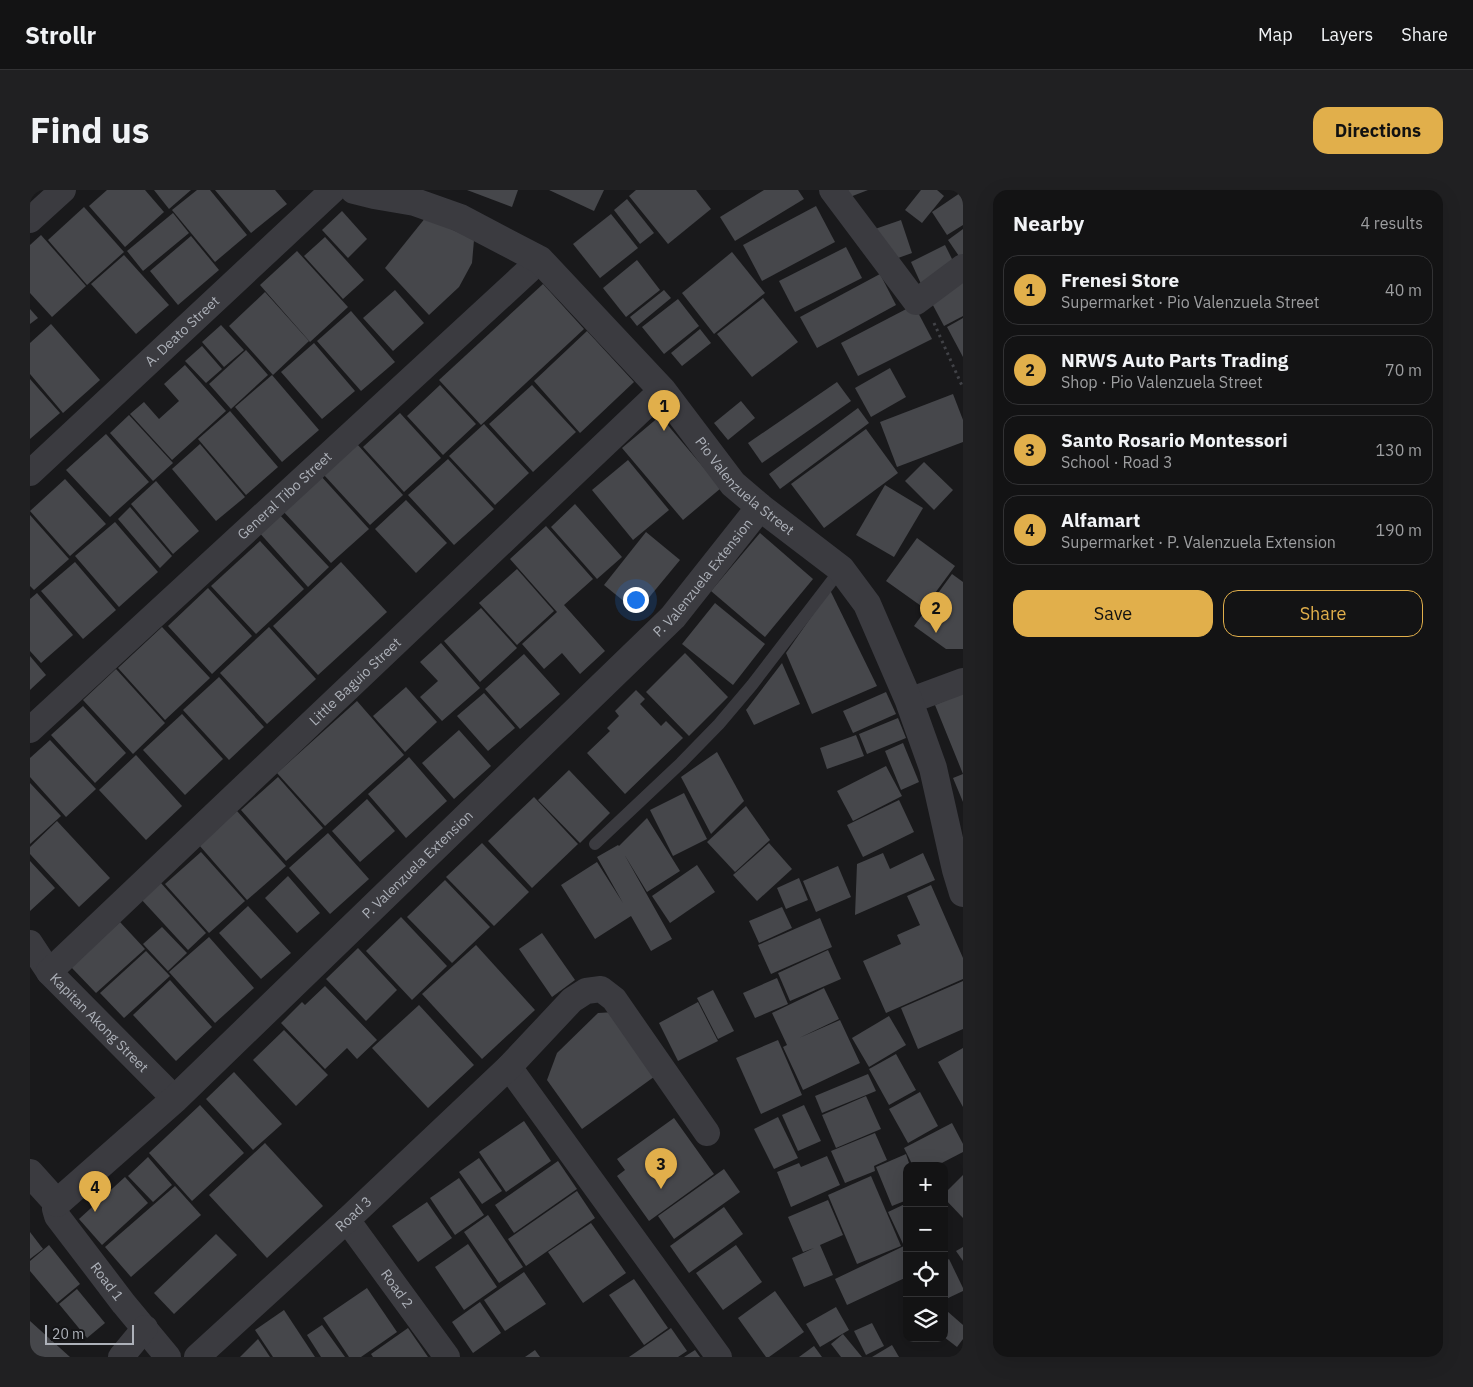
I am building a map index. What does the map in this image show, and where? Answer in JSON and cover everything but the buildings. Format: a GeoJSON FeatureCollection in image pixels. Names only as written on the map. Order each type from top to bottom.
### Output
{"type":"FeatureCollection","features":[{"type":"Feature","properties":{"kind":"street"},"geometry":{"type":"LineString","coordinates":[[30,220],[63,190]]}},
{"type":"Feature","properties":{"kind":"street","name":"A. Deato Street"},"geometry":{"type":"LineString","coordinates":[[30,474],[333,190]]}},
{"type":"Feature","properties":{"kind":"street","name":"Pio Valenzuela Street"},"geometry":{"type":"LineString","coordinates":[[354,190],[415,202],[460,218],[540,260],[662,390],[733,484],[841,569],[867,604],[909,701],[933,768],[961,877]]}},
{"type":"Feature","properties":{"kind":"street"},"geometry":{"type":"LineString","coordinates":[[832,190],[916,302],[963,267]]}},
{"type":"Feature","properties":{"kind":"street","name":"General Tibo Street"},"geometry":{"type":"LineString","coordinates":[[30,730],[540,260]]}},
{"type":"Feature","properties":{"kind":"street","name":"Little Baguio Street"},"geometry":{"type":"LineString","coordinates":[[49,972],[662,390]]}},
{"type":"Feature","properties":{"kind":"street","name":"P. Valenzuela Extension"},"geometry":{"type":"LineString","coordinates":[[57,1203],[175,1099],[673,618],[760,507]]}},
{"type":"Feature","properties":{"kind":"street"},"geometry":{"type":"LineString","coordinates":[[909,701],[963,681]]}},
{"type":"Feature","properties":{"kind":"street","name":"Kapitan Akong Street"},"geometry":{"type":"LineString","coordinates":[[30,943],[49,972],[175,1099]]}},
{"type":"Feature","properties":{"kind":"street","name":"Road 3"},"geometry":{"type":"LineString","coordinates":[[198,1357],[509,1067],[572,1000],[586,991],[601,989],[614,999],[707,1133]]}},
{"type":"Feature","properties":{"kind":"street"},"geometry":{"type":"LineString","coordinates":[[509,1067],[719,1357]]}},
{"type":"Feature","properties":{"kind":"street"},"geometry":{"type":"LineString","coordinates":[[30,1173],[57,1203]]}},
{"type":"Feature","properties":{"kind":"street","name":"Road 1"},"geometry":{"type":"LineString","coordinates":[[57,1203],[55,1209],[57,1216],[124,1304],[168,1357]]}},
{"type":"Feature","properties":{"kind":"street","name":"Road 2"},"geometry":{"type":"LineString","coordinates":[[347,1220],[447,1357]]}},
{"type":"Feature","properties":{"kind":"street"},"geometry":{"type":"LineString","coordinates":[[121,1357],[145,1328]]}},
{"type":"Feature","properties":{"kind":"lane"},"geometry":{"type":"LineString","coordinates":[[595,844],[681,763],[719,724],[752,685],[841,569]]}},
{"type":"Feature","properties":{"kind":"path"},"geometry":{"type":"LineString","coordinates":[[916,302],[929,314],[963,388]]}},
{"type":"Feature","properties":{"kind":"place","name":"Frenesi Store"},"geometry":{"type":"Point","coordinates":[664,431]}},
{"type":"Feature","properties":{"kind":"place","name":"NRWS Auto Parts Trading"},"geometry":{"type":"Point","coordinates":[936,633]}},
{"type":"Feature","properties":{"kind":"place","name":"Santo Rosario Montessori"},"geometry":{"type":"Point","coordinates":[661,1189]}},
{"type":"Feature","properties":{"kind":"place","name":"Alfamart"},"geometry":{"type":"Point","coordinates":[95,1212]}}]}
